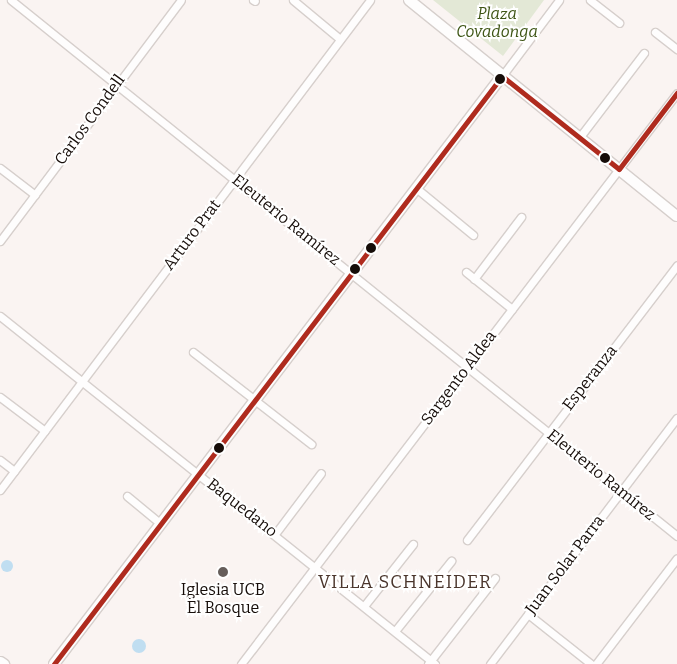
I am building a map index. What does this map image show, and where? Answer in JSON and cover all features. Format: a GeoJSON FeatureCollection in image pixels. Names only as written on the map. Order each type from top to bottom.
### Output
{"type":"FeatureCollection","features":[{"type":"Feature","properties":{"kind":"street","name":"Eleuterio Ramírez"},"geometry":{"type":"LineString","coordinates":[[11,0],[118,83],[677,536]]}},
{"type":"Feature","properties":{"kind":"street","name":"Carlos Condell"},"geometry":{"type":"LineString","coordinates":[[0,241],[181,0]]}},
{"type":"Feature","properties":{"kind":"street"},"geometry":{"type":"LineString","coordinates":[[293,0],[340,39]]}},
{"type":"Feature","properties":{"kind":"street","name":"Arturo Prat"},"geometry":{"type":"LineString","coordinates":[[0,490],[234,177],[370,0]]}},
{"type":"Feature","properties":{"kind":"street"},"geometry":{"type":"LineString","coordinates":[[409,0],[677,216]]}},
{"type":"Feature","properties":{"kind":"street"},"geometry":{"type":"LineString","coordinates":[[54,664],[559,0]]}},
{"type":"Feature","properties":{"kind":"street"},"geometry":{"type":"LineString","coordinates":[[590,0],[619,23]]}},
{"type":"Feature","properties":{"kind":"street"},"geometry":{"type":"LineString","coordinates":[[655,32],[677,49]]}},
{"type":"Feature","properties":{"kind":"street"},"geometry":{"type":"LineString","coordinates":[[579,138],[644,53]]}},
{"type":"Feature","properties":{"kind":"street","name":"Sargento Aldea"},"geometry":{"type":"LineString","coordinates":[[241,664],[677,93]]}},
{"type":"Feature","properties":{"kind":"street"},"geometry":{"type":"LineString","coordinates":[[0,168],[35,195]]}},
{"type":"Feature","properties":{"kind":"street"},"geometry":{"type":"LineString","coordinates":[[416,188],[473,235]]}},
{"type":"Feature","properties":{"kind":"street"},"geometry":{"type":"LineString","coordinates":[[474,279],[521,217]]}},
{"type":"Feature","properties":{"kind":"street","name":"Esperanza"},"geometry":{"type":"LineString","coordinates":[[467,540],[677,265]]}},
{"type":"Feature","properties":{"kind":"street"},"geometry":{"type":"LineString","coordinates":[[466,272],[512,309]]}},
{"type":"Feature","properties":{"kind":"street","name":"Baquedano"},"geometry":{"type":"LineString","coordinates":[[0,316],[316,566],[431,663]]}},
{"type":"Feature","properties":{"kind":"street"},"geometry":{"type":"LineString","coordinates":[[193,352],[311,444]]}},
{"type":"Feature","properties":{"kind":"street"},"geometry":{"type":"LineString","coordinates":[[0,396],[45,432]]}},
{"type":"Feature","properties":{"kind":"street","name":"Juan Solar Parra"},"geometry":{"type":"LineString","coordinates":[[490,664],[677,418]]}},
{"type":"Feature","properties":{"kind":"street"},"geometry":{"type":"LineString","coordinates":[[0,460],[14,471]]}},
{"type":"Feature","properties":{"kind":"street"},"geometry":{"type":"LineString","coordinates":[[275,534],[321,473]]}},
{"type":"Feature","properties":{"kind":"street"},"geometry":{"type":"LineString","coordinates":[[127,496],[161,524]]}},
{"type":"Feature","properties":{"kind":"street"},"geometry":{"type":"LineString","coordinates":[[364,606],[413,544]]}},
{"type":"Feature","properties":{"kind":"street"},"geometry":{"type":"LineString","coordinates":[[596,664],[677,558]]}},
{"type":"Feature","properties":{"kind":"street"},"geometry":{"type":"LineString","coordinates":[[395,631],[451,561]]}},
{"type":"Feature","properties":{"kind":"street"},"geometry":{"type":"LineString","coordinates":[[431,663],[495,578]]}},
{"type":"Feature","properties":{"kind":"street"},"geometry":{"type":"LineString","coordinates":[[528,614],[591,664]]}},
{"type":"Feature","properties":{"kind":"green space","name":"Plaza Covadonga"},"geometry":{"type":"Polygon","coordinates":[[[433,0],[544,0],[503,56],[433,0]]]}},
{"type":"Feature","properties":{"kind":"water"},"geometry":{"type":"Polygon","coordinates":[[[5,560],[9,560],[13,566],[9,572],[5,572],[1,568],[1,564],[5,560]]]}},
{"type":"Feature","properties":{"kind":"water"},"geometry":{"type":"Polygon","coordinates":[[[139,639],[144,641],[146,646],[144,651],[139,653],[134,651],[132,646],[134,641],[139,639]]]}},
{"type":"Feature","properties":{"kind":"transit line"},"geometry":{"type":"LineString","coordinates":[[54,664],[502,76],[619,169],[677,93]]}},
{"type":"Feature","properties":{"kind":"place","name":"Iglesia UCB El Bosque"},"geometry":{"type":"Point","coordinates":[223,572]}},
{"type":"Feature","properties":{"kind":"district","name":"VILLA SCHNEIDER"},"geometry":{"type":"Point","coordinates":[405,582]}}]}
